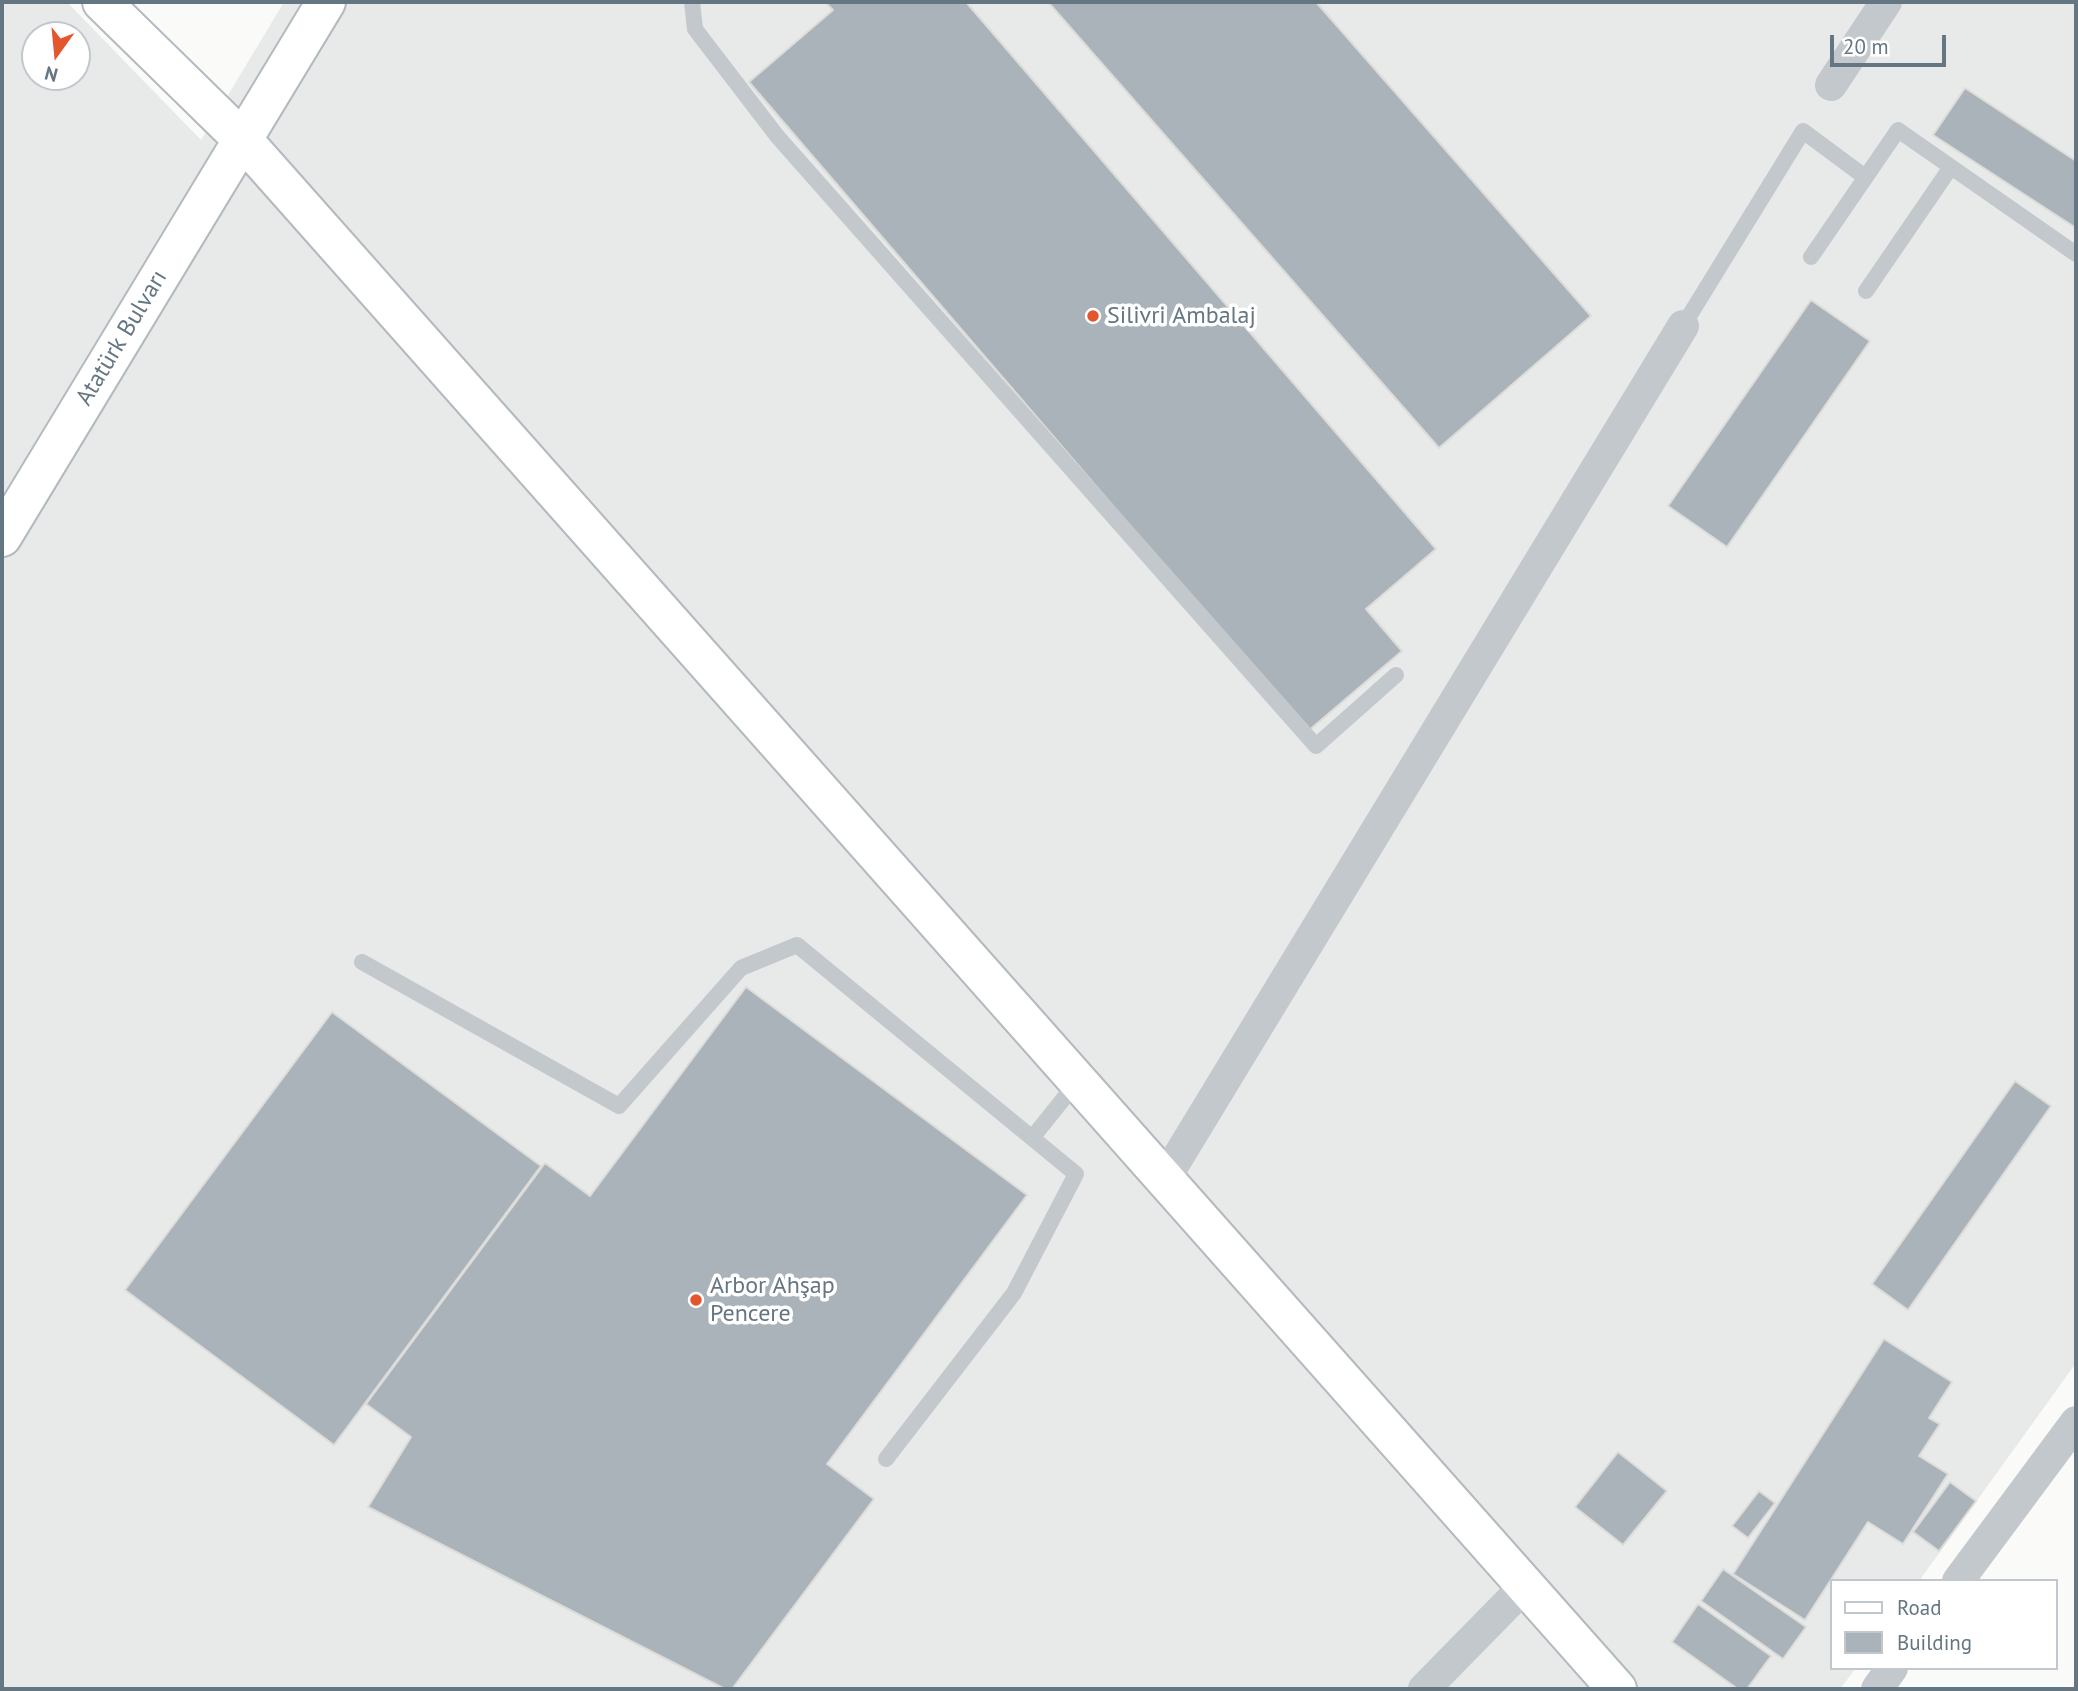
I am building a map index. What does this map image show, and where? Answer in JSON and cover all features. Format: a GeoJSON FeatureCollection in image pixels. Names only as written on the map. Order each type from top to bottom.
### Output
{"type":"FeatureCollection","features":[{"type":"Feature","properties":{"kind":"street"},"geometry":{"type":"LineString","coordinates":[[102,2],[243,139],[1617,1689]]}},
{"type":"Feature","properties":{"kind":"street","name":"Atatürk Bulvarı"},"geometry":{"type":"LineString","coordinates":[[2,537],[326,2]]}},
{"type":"Feature","properties":{"kind":"street"},"geometry":{"type":"LineString","coordinates":[[1830,85],[1886,2]]}},
{"type":"Feature","properties":{"kind":"street"},"geometry":{"type":"LineString","coordinates":[[1164,1180],[1683,326]]}},
{"type":"Feature","properties":{"kind":"street"},"geometry":{"type":"LineString","coordinates":[[1959,1579],[2076,1422]]}},
{"type":"Feature","properties":{"kind":"street"},"geometry":{"type":"LineString","coordinates":[[1424,1689],[1525,1586]]}},
{"type":"Feature","properties":{"kind":"street"},"geometry":{"type":"LineString","coordinates":[[1877,1689],[1891,1670]]}},
{"type":"Feature","properties":{"kind":"lane"},"geometry":{"type":"LineString","coordinates":[[692,2],[695,29],[777,136],[1316,746],[1396,675]]}},
{"type":"Feature","properties":{"kind":"lane"},"geometry":{"type":"LineString","coordinates":[[1811,257],[1898,130],[2076,254]]}},
{"type":"Feature","properties":{"kind":"lane"},"geometry":{"type":"LineString","coordinates":[[1683,326],[1803,131],[1866,177]]}},
{"type":"Feature","properties":{"kind":"lane"},"geometry":{"type":"LineString","coordinates":[[1866,291],[1951,167]]}},
{"type":"Feature","properties":{"kind":"lane"},"geometry":{"type":"LineString","coordinates":[[362,962],[619,1106],[741,968],[797,945],[1076,1174],[1014,1293],[886,1460]]}},
{"type":"Feature","properties":{"kind":"lane"},"geometry":{"type":"LineString","coordinates":[[1032,1138],[1077,1082]]}},
{"type":"Feature","properties":{"kind":"shaded area"},"geometry":{"type":"Polygon","coordinates":[[[2,2],[67,2],[85,21],[21,21],[21,91],[91,91],[91,27],[201,140],[284,2],[2076,2],[2076,1363],[1920,1579],[1829,1579],[1829,1670],[1854,1670],[1840,1689],[2,1689],[2,2]]]}},
{"type":"Feature","properties":{"kind":"building","name":"Silivri Ambalaj"},"geometry":{"type":"Polygon","coordinates":[[[825,2],[966,2],[1436,549],[1366,609],[1402,651],[1307,732],[749,82],[833,10],[825,2]]]}},
{"type":"Feature","properties":{"kind":"building"},"geometry":{"type":"Polygon","coordinates":[[[1048,2],[1316,2],[1591,316],[1439,448],[1048,2]]]}},
{"type":"Feature","properties":{"kind":"building"},"geometry":{"type":"Polygon","coordinates":[[[1965,88],[2076,161],[2076,228],[1933,135],[1965,88]]]}},
{"type":"Feature","properties":{"kind":"building"},"geometry":{"type":"Polygon","coordinates":[[[1811,300],[1870,341],[1727,547],[1668,506],[1811,300]]]}},
{"type":"Feature","properties":{"kind":"building","name":"Arbor Ahşap Pencere"},"geometry":{"type":"Polygon","coordinates":[[[746,987],[1027,1195],[827,1464],[874,1499],[732,1689],[725,1689],[368,1507],[411,1437],[366,1404],[545,1163],[590,1196],[746,987]]]}},
{"type":"Feature","properties":{"kind":"building"},"geometry":{"type":"Polygon","coordinates":[[[332,1012],[541,1166],[334,1445],[125,1290],[332,1012]]]}},
{"type":"Feature","properties":{"kind":"building"},"geometry":{"type":"Polygon","coordinates":[[[2015,1081],[2051,1106],[1908,1310],[1872,1284],[2015,1081]]]}},
{"type":"Feature","properties":{"kind":"building"},"geometry":{"type":"Polygon","coordinates":[[[1884,1339],[1952,1382],[1929,1418],[1940,1424],[1919,1456],[1948,1474],[1903,1544],[1868,1522],[1805,1620],[1733,1574],[1884,1339]]]}},
{"type":"Feature","properties":{"kind":"building"},"geometry":{"type":"Polygon","coordinates":[[[1618,1452],[1667,1491],[1623,1545],[1575,1507],[1618,1452]]]}},
{"type":"Feature","properties":{"kind":"building"},"geometry":{"type":"Polygon","coordinates":[[[1950,1482],[1976,1501],[1939,1551],[1913,1532],[1950,1482]]]}},
{"type":"Feature","properties":{"kind":"building"},"geometry":{"type":"Polygon","coordinates":[[[1759,1491],[1775,1503],[1748,1538],[1732,1526],[1759,1491]]]}},
{"type":"Feature","properties":{"kind":"building"},"geometry":{"type":"Polygon","coordinates":[[[1723,1569],[1806,1627],[1783,1659],[1701,1601],[1723,1569]]]}},
{"type":"Feature","properties":{"kind":"building"},"geometry":{"type":"Polygon","coordinates":[[[1698,1604],[1771,1656],[1747,1689],[1738,1689],[1672,1642],[1698,1604]]]}},
{"type":"Feature","properties":{"kind":"place","name":"Silivri Ambalaj"},"geometry":{"type":"Point","coordinates":[1093,316]}},
{"type":"Feature","properties":{"kind":"place","name":"Arbor Ahşap Pencere"},"geometry":{"type":"Point","coordinates":[696,1300]}}]}
